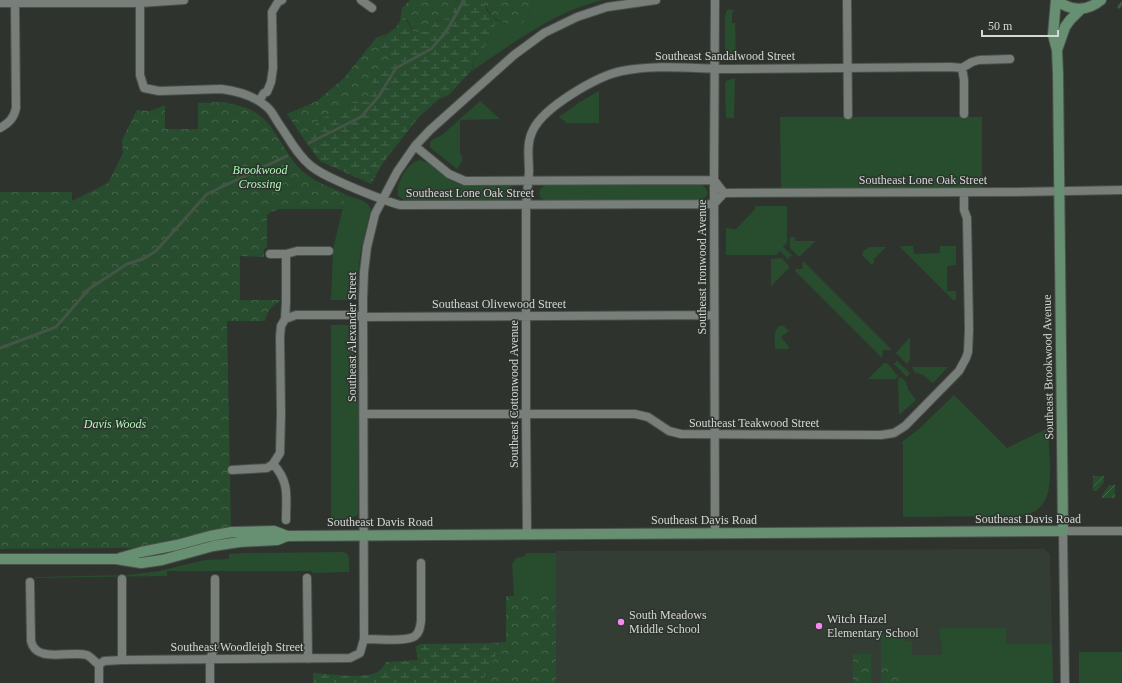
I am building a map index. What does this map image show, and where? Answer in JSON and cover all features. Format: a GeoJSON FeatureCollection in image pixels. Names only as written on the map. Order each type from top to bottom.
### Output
{"type":"FeatureCollection","features":[{"type":"Feature","properties":{"kind":"street"},"geometry":{"type":"LineString","coordinates":[[0,3],[140,3],[184,0]]}},
{"type":"Feature","properties":{"kind":"street"},"geometry":{"type":"LineString","coordinates":[[361,0],[372,8]]}},
{"type":"Feature","properties":{"kind":"street","name":"Southeast Alexander Street"},"geometry":{"type":"LineString","coordinates":[[364,639],[364,272],[367,247],[375,214],[397,172],[415,146],[430,130],[514,56],[544,33],[577,16],[607,6],[656,0]]}},
{"type":"Feature","properties":{"kind":"street","name":"Southeast Ironwood Avenue"},"geometry":{"type":"LineString","coordinates":[[715,0],[715,534]]}},
{"type":"Feature","properties":{"kind":"street"},"geometry":{"type":"LineString","coordinates":[[847,0],[848,115]]}},
{"type":"Feature","properties":{"kind":"street"},"geometry":{"type":"LineString","coordinates":[[1056,0],[1062,5],[1075,9],[1081,9],[1092,6],[1101,0]]}},
{"type":"Feature","properties":{"kind":"street","name":"Southeast Brookwood Avenue"},"geometry":{"type":"LineString","coordinates":[[1056,0],[1053,35],[1057,50],[1060,191],[1065,683]]}},
{"type":"Feature","properties":{"kind":"street"},"geometry":{"type":"LineString","coordinates":[[259,101],[264,93],[267,92],[271,82],[273,68],[271,19],[272,12],[278,1]]}},
{"type":"Feature","properties":{"kind":"street"},"geometry":{"type":"LineString","coordinates":[[4,126],[12,118],[16,108],[15,3]]}},
{"type":"Feature","properties":{"kind":"street","name":"Southeast Lone Oak Street"},"geometry":{"type":"LineString","coordinates":[[140,3],[140,75],[144,88],[159,91],[221,89],[241,93],[259,101],[272,112],[295,148],[311,166],[326,176],[382,200],[400,205],[714,204]]}},
{"type":"Feature","properties":{"kind":"street","name":"Southeast Brookwood Avenue"},"geometry":{"type":"LineString","coordinates":[[1057,50],[1065,27],[1081,9]]}},
{"type":"Feature","properties":{"kind":"street","name":"Southeast Sandalwood Street"},"geometry":{"type":"LineString","coordinates":[[526,205],[529,140],[533,129],[548,112],[572,93],[596,80],[620,71],[648,68],[962,68],[979,60],[1010,59]]}},
{"type":"Feature","properties":{"kind":"street"},"geometry":{"type":"LineString","coordinates":[[962,68],[964,80],[964,114]]}},
{"type":"Feature","properties":{"kind":"street","name":"Southeast Lone Oak Street"},"geometry":{"type":"LineString","coordinates":[[415,146],[449,174],[465,181],[714,180]]}},
{"type":"Feature","properties":{"kind":"street"},"geometry":{"type":"LineString","coordinates":[[714,180],[724,193],[714,204]]}},
{"type":"Feature","properties":{"kind":"street","name":"Southeast Lone Oak Street"},"geometry":{"type":"LineString","coordinates":[[724,193],[1122,190]]}},
{"type":"Feature","properties":{"kind":"street","name":"Southeast Teakwood Street"},"geometry":{"type":"LineString","coordinates":[[364,414],[635,414],[648,417],[669,431],[681,434],[881,436],[894,433],[905,426],[959,371],[968,352],[967,218],[964,210],[964,192]]}},
{"type":"Feature","properties":{"kind":"street","name":"Southeast Cottonwood Avenue"},"geometry":{"type":"LineString","coordinates":[[526,205],[527,534]]}},
{"type":"Feature","properties":{"kind":"street"},"geometry":{"type":"LineString","coordinates":[[270,254],[329,252]]}},
{"type":"Feature","properties":{"kind":"street"},"geometry":{"type":"LineString","coordinates":[[232,470],[267,468],[273,464],[280,453],[280,337],[281,326],[285,319],[286,254]]}},
{"type":"Feature","properties":{"kind":"street","name":"Southeast Olivewood Street"},"geometry":{"type":"LineString","coordinates":[[285,319],[296,315],[353,315],[363,317],[714,315]]}},
{"type":"Feature","properties":{"kind":"street"},"geometry":{"type":"LineString","coordinates":[[273,464],[280,472],[286,487],[286,520]]}},
{"type":"Feature","properties":{"kind":"street","name":"Southeast Davis Road"},"geometry":{"type":"LineString","coordinates":[[0,560],[116,559],[141,563],[162,560],[213,546],[238,542],[277,540],[287,536],[1122,532]]}},
{"type":"Feature","properties":{"kind":"street"},"geometry":{"type":"LineString","coordinates":[[364,639],[408,639],[417,635],[420,630],[421,621],[421,563]]}},
{"type":"Feature","properties":{"kind":"street"},"geometry":{"type":"LineString","coordinates":[[210,683],[210,659],[215,646],[215,578]]}},
{"type":"Feature","properties":{"kind":"street"},"geometry":{"type":"LineString","coordinates":[[307,578],[308,659]]}},
{"type":"Feature","properties":{"kind":"street"},"geometry":{"type":"LineString","coordinates":[[122,579],[122,660]]}},
{"type":"Feature","properties":{"kind":"street"},"geometry":{"type":"LineString","coordinates":[[30,582],[30,641],[35,650],[43,654],[88,655],[99,665],[99,683]]}},
{"type":"Feature","properties":{"kind":"street","name":"Southeast Woodleigh Street"},"geometry":{"type":"LineString","coordinates":[[99,665],[104,661],[122,660],[308,659],[353,657],[362,651],[364,639]]}},
{"type":"Feature","properties":{"kind":"shaded area"},"geometry":{"type":"Polygon","coordinates":[[[1044,549],[1050,554],[1053,683],[556,683],[556,551],[1044,549]]]}},
{"type":"Feature","properties":{"kind":"green space","name":"Brookwood Crossing"},"geometry":{"type":"Polygon","coordinates":[[[410,0],[458,0],[449,17],[436,21],[425,32],[413,32],[408,21],[403,18],[396,28],[383,37],[391,58],[391,62],[386,70],[372,79],[372,93],[369,100],[361,103],[351,103],[342,110],[320,119],[303,138],[287,114],[317,101],[344,78],[376,38],[395,28],[400,21],[402,8],[410,0]]]}},
{"type":"Feature","properties":{"kind":"green space","name":"Brookwood Crossing"},"geometry":{"type":"Polygon","coordinates":[[[458,0],[484,0],[487,11],[496,20],[494,29],[483,50],[474,59],[471,71],[449,95],[439,99],[418,118],[383,163],[371,184],[320,161],[303,138],[320,119],[342,110],[351,103],[361,103],[368,100],[372,93],[372,79],[386,70],[391,60],[391,56],[381,53],[379,41],[396,28],[403,18],[405,18],[413,32],[425,32],[436,21],[449,17],[458,0]]]}},
{"type":"Feature","properties":{"kind":"green space"},"geometry":{"type":"Polygon","coordinates":[[[484,0],[536,0],[533,3],[529,16],[519,27],[501,21],[493,16],[486,7],[484,0]]]}},
{"type":"Feature","properties":{"kind":"green space"},"geometry":{"type":"Polygon","coordinates":[[[536,0],[603,0],[586,5],[551,20],[472,71],[474,59],[483,50],[494,29],[496,20],[519,27],[529,16],[533,3],[536,0]]]}},
{"type":"Feature","properties":{"kind":"green space"},"geometry":{"type":"Polygon","coordinates":[[[730,9],[735,11],[732,13],[732,23],[735,23],[736,57],[730,59],[725,53],[725,16],[727,10],[730,9]]]}},
{"type":"Feature","properties":{"kind":"green space"},"geometry":{"type":"Polygon","coordinates":[[[735,78],[734,118],[726,118],[725,85],[726,81],[735,78]]]}},
{"type":"Feature","properties":{"kind":"green space"},"geometry":{"type":"Polygon","coordinates":[[[599,91],[599,123],[567,123],[559,117],[580,102],[599,91]]]}},
{"type":"Feature","properties":{"kind":"green space"},"geometry":{"type":"Polygon","coordinates":[[[480,101],[500,119],[460,120],[460,155],[462,155],[462,161],[457,169],[430,147],[430,142],[442,135],[480,101]]]}},
{"type":"Feature","properties":{"kind":"green space","name":"Davis Woods"},"geometry":{"type":"Polygon","coordinates":[[[224,102],[246,108],[260,116],[267,122],[304,173],[346,195],[343,209],[279,209],[271,212],[267,215],[267,247],[264,250],[264,257],[240,256],[240,300],[282,300],[271,308],[265,321],[227,321],[231,527],[173,541],[132,548],[0,549],[0,192],[72,192],[72,201],[108,183],[123,153],[122,140],[137,110],[150,111],[165,105],[165,129],[198,129],[198,103],[224,102]]]}},
{"type":"Feature","properties":{"kind":"green space"},"geometry":{"type":"Polygon","coordinates":[[[780,117],[982,117],[982,188],[781,190],[780,117]]]}},
{"type":"Feature","properties":{"kind":"green space"},"geometry":{"type":"Polygon","coordinates":[[[419,160],[428,163],[436,168],[446,178],[457,183],[471,186],[509,185],[515,189],[515,195],[509,201],[405,201],[398,196],[398,186],[400,180],[410,165],[419,160]]]}},
{"type":"Feature","properties":{"kind":"green space"},"geometry":{"type":"Polygon","coordinates":[[[699,184],[705,187],[707,191],[707,196],[702,200],[546,201],[539,195],[540,189],[546,185],[699,184]]]}},
{"type":"Feature","properties":{"kind":"green space"},"geometry":{"type":"Polygon","coordinates":[[[346,195],[364,201],[371,209],[361,249],[358,273],[358,300],[331,300],[333,249],[346,195]]]}},
{"type":"Feature","properties":{"kind":"green space"},"geometry":{"type":"Polygon","coordinates":[[[755,206],[787,206],[787,242],[783,247],[793,256],[789,257],[789,260],[780,251],[776,255],[726,255],[726,228],[736,229],[755,209],[755,206]]]}},
{"type":"Feature","properties":{"kind":"green space"},"geometry":{"type":"Polygon","coordinates":[[[790,237],[795,237],[795,241],[816,241],[800,256],[798,256],[790,248],[790,237]]]}},
{"type":"Feature","properties":{"kind":"green space"},"geometry":{"type":"Polygon","coordinates":[[[900,246],[913,246],[914,254],[940,253],[940,246],[956,246],[956,265],[947,266],[947,291],[956,291],[956,300],[953,300],[900,246]]]}},
{"type":"Feature","properties":{"kind":"green space"},"geometry":{"type":"Polygon","coordinates":[[[870,247],[886,247],[873,260],[875,261],[872,265],[862,255],[863,251],[870,247]]]}},
{"type":"Feature","properties":{"kind":"green space"},"geometry":{"type":"Polygon","coordinates":[[[782,258],[789,268],[771,286],[771,259],[782,258]]]}},
{"type":"Feature","properties":{"kind":"green space"},"geometry":{"type":"Polygon","coordinates":[[[803,261],[891,349],[883,350],[882,358],[795,271],[796,269],[802,269],[803,261]]]}},
{"type":"Feature","properties":{"kind":"green space"},"geometry":{"type":"Polygon","coordinates":[[[331,325],[347,325],[356,327],[358,333],[358,513],[357,516],[347,519],[331,519],[331,325]]]}},
{"type":"Feature","properties":{"kind":"green space"},"geometry":{"type":"Polygon","coordinates":[[[779,326],[784,326],[789,331],[781,337],[789,347],[788,349],[775,349],[775,334],[779,326]]]}},
{"type":"Feature","properties":{"kind":"green space"},"geometry":{"type":"Polygon","coordinates":[[[910,337],[910,360],[907,364],[896,353],[910,337]]]}},
{"type":"Feature","properties":{"kind":"green space"},"geometry":{"type":"Polygon","coordinates":[[[896,360],[910,373],[907,377],[893,363],[896,363],[896,360]]]}},
{"type":"Feature","properties":{"kind":"green space"},"geometry":{"type":"Polygon","coordinates":[[[884,363],[887,363],[898,376],[896,379],[868,379],[884,363]]]}},
{"type":"Feature","properties":{"kind":"green space"},"geometry":{"type":"Polygon","coordinates":[[[912,367],[948,367],[933,383],[922,374],[920,375],[918,372],[916,374],[912,367]]]}},
{"type":"Feature","properties":{"kind":"green space"},"geometry":{"type":"Polygon","coordinates":[[[901,377],[907,383],[907,388],[916,400],[899,415],[898,379],[901,377]]]}},
{"type":"Feature","properties":{"kind":"green space"},"geometry":{"type":"Polygon","coordinates":[[[954,395],[1007,448],[1048,428],[1050,481],[1047,497],[1038,509],[1020,516],[903,517],[902,442],[920,428],[954,395]]]}},
{"type":"Feature","properties":{"kind":"green space"},"geometry":{"type":"Polygon","coordinates":[[[1093,476],[1104,476],[1104,482],[1097,491],[1093,491],[1093,476]]]}},
{"type":"Feature","properties":{"kind":"green space"},"geometry":{"type":"Polygon","coordinates":[[[1109,485],[1115,485],[1115,498],[1102,498],[1102,495],[1109,485]]]}},
{"type":"Feature","properties":{"kind":"green space"},"geometry":{"type":"Polygon","coordinates":[[[343,552],[347,554],[349,558],[349,572],[312,573],[312,571],[167,571],[167,576],[35,578],[127,575],[159,571],[205,560],[229,559],[229,554],[343,552]]]}},
{"type":"Feature","properties":{"kind":"green space"},"geometry":{"type":"Polygon","coordinates":[[[527,553],[556,553],[556,596],[514,596],[512,564],[516,558],[524,556],[527,553]]]}},
{"type":"Feature","properties":{"kind":"green space"},"geometry":{"type":"Polygon","coordinates":[[[506,596],[556,596],[556,683],[481,683],[496,654],[492,643],[506,642],[506,596]]]}},
{"type":"Feature","properties":{"kind":"green space"},"geometry":{"type":"Polygon","coordinates":[[[940,628],[1006,628],[1006,644],[1052,644],[1053,683],[902,683],[902,667],[881,667],[881,634],[905,634],[905,641],[912,641],[912,655],[942,655],[940,628]]]}},
{"type":"Feature","properties":{"kind":"green space"},"geometry":{"type":"Polygon","coordinates":[[[492,643],[496,654],[481,683],[313,683],[313,673],[351,676],[366,675],[377,672],[386,662],[417,660],[418,658],[415,647],[421,644],[492,643]]]}},
{"type":"Feature","properties":{"kind":"green space"},"geometry":{"type":"Polygon","coordinates":[[[1079,652],[1122,652],[1122,683],[1079,683],[1079,652]]]}},
{"type":"Feature","properties":{"kind":"green space"},"geometry":{"type":"Polygon","coordinates":[[[853,654],[871,654],[871,683],[853,683],[853,654]]]}},
{"type":"Feature","properties":{"kind":"green space"},"geometry":{"type":"Polygon","coordinates":[[[881,667],[902,667],[902,683],[881,683],[881,667]]]}},
{"type":"Feature","properties":{"kind":"waterway"},"geometry":{"type":"LineString","coordinates":[[309,143],[361,117],[379,96],[396,68],[431,49],[446,32],[464,0]]}},
{"type":"Feature","properties":{"kind":"waterway"},"geometry":{"type":"LineString","coordinates":[[1119,7],[1122,3]]}},
{"type":"Feature","properties":{"kind":"waterway"},"geometry":{"type":"LineString","coordinates":[[0,348],[56,327],[89,289],[127,264],[143,259],[156,251],[207,194],[287,156]]}},
{"type":"Feature","properties":{"kind":"place","name":"South Meadows Middle School"},"geometry":{"type":"Point","coordinates":[621,622]}},
{"type":"Feature","properties":{"kind":"place","name":"Witch Hazel Elementary School"},"geometry":{"type":"Point","coordinates":[819,626]}}]}
